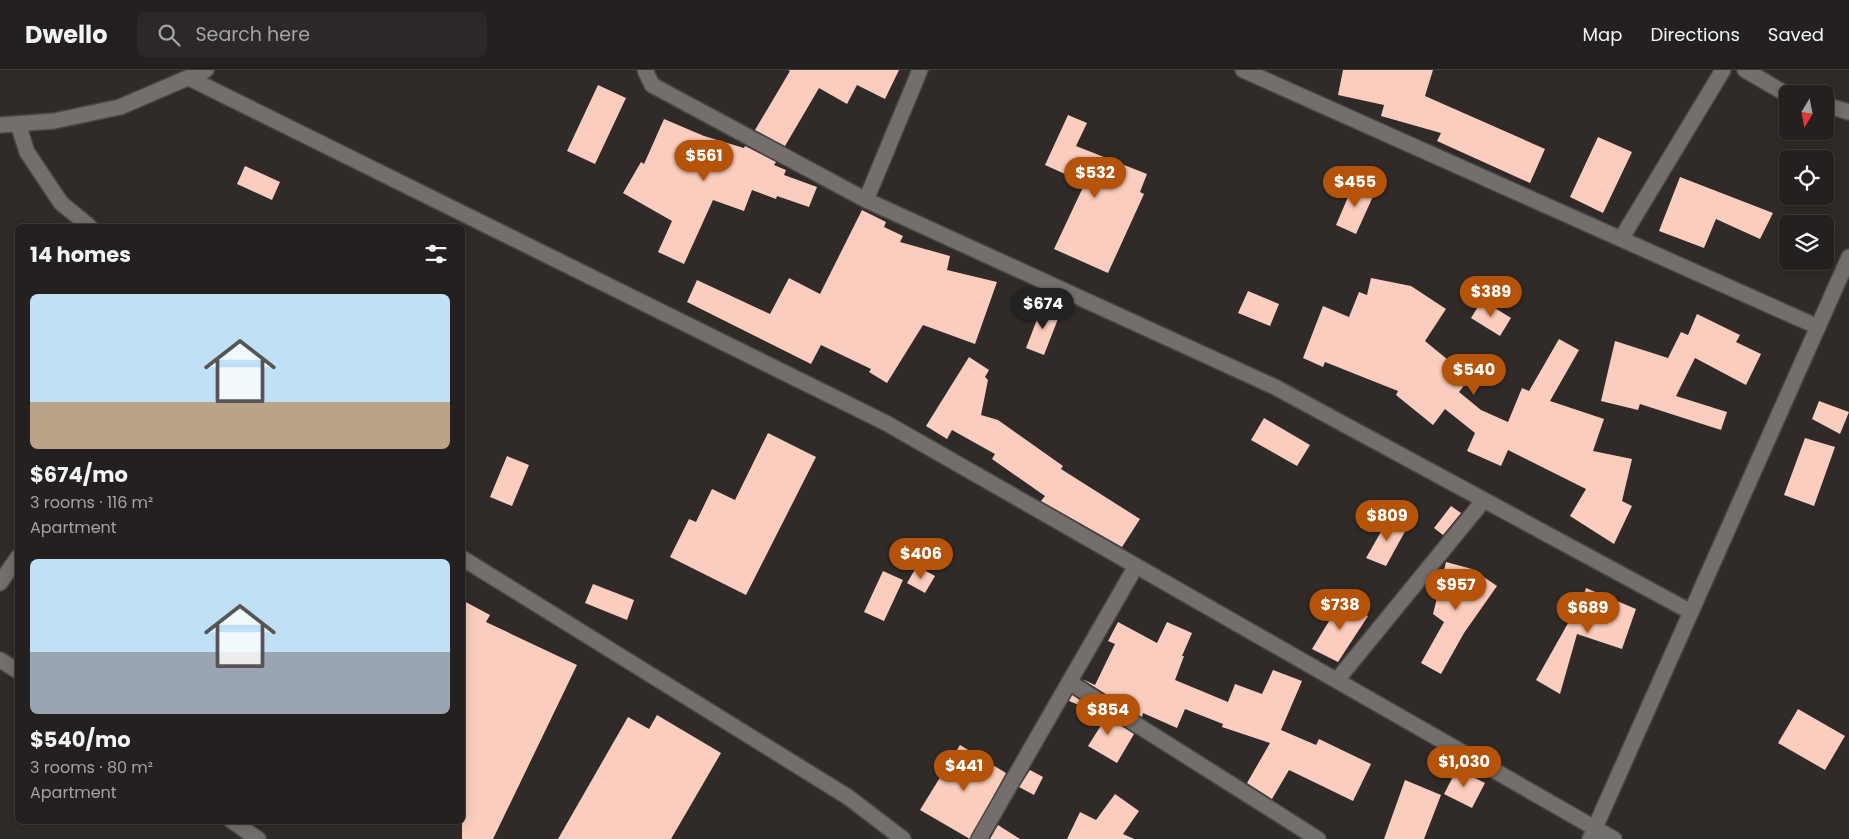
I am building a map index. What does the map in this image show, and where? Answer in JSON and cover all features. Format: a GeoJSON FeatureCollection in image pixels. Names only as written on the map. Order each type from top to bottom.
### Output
{"type":"FeatureCollection","features":[{"type":"Feature","properties":{"kind":"street"},"geometry":{"type":"LineString","coordinates":[[0,125],[54,122],[120,107],[206,70]]}},
{"type":"Feature","properties":{"kind":"street"},"geometry":{"type":"LineString","coordinates":[[645,70],[652,85],[866,200],[1275,386],[1691,612]]}},
{"type":"Feature","properties":{"kind":"street"},"geometry":{"type":"LineString","coordinates":[[866,200],[920,70]]}},
{"type":"Feature","properties":{"kind":"street"},"geometry":{"type":"LineString","coordinates":[[1243,70],[1818,327]]}},
{"type":"Feature","properties":{"kind":"street"},"geometry":{"type":"LineString","coordinates":[[1621,240],[1723,70]]}},
{"type":"Feature","properties":{"kind":"street"},"geometry":{"type":"LineString","coordinates":[[1745,70],[1779,90]]}},
{"type":"Feature","properties":{"kind":"street"},"geometry":{"type":"LineString","coordinates":[[189,78],[886,423],[1337,680],[1593,833],[1614,839]]}},
{"type":"Feature","properties":{"kind":"street"},"geometry":{"type":"LineString","coordinates":[[1834,108],[1849,112]]}},
{"type":"Feature","properties":{"kind":"street"},"geometry":{"type":"LineString","coordinates":[[18,124],[27,152],[61,203],[87,224]]}},
{"type":"Feature","properties":{"kind":"street"},"geometry":{"type":"LineString","coordinates":[[1593,833],[1849,257]]}},
{"type":"Feature","properties":{"kind":"street"},"geometry":{"type":"LineString","coordinates":[[1337,680],[1484,500]]}},
{"type":"Feature","properties":{"kind":"street"},"geometry":{"type":"LineString","coordinates":[[465,560],[848,797],[904,839]]}},
{"type":"Feature","properties":{"kind":"street"},"geometry":{"type":"LineString","coordinates":[[0,583],[15,561]]}},
{"type":"Feature","properties":{"kind":"street"},"geometry":{"type":"LineString","coordinates":[[980,839],[1136,566]]}},
{"type":"Feature","properties":{"kind":"street"},"geometry":{"type":"LineString","coordinates":[[0,660],[15,669]]}},
{"type":"Feature","properties":{"kind":"street"},"geometry":{"type":"LineString","coordinates":[[1069,682],[1318,839]]}},
{"type":"Feature","properties":{"kind":"street"},"geometry":{"type":"LineString","coordinates":[[236,824],[258,839]]}},
{"type":"Feature","properties":{"kind":"building"},"geometry":{"type":"Polygon","coordinates":[[[788,70],[899,70],[885,99],[857,85],[847,104],[819,88],[785,146],[755,130],[790,71],[788,70]]]}},
{"type":"Feature","properties":{"kind":"building"},"geometry":{"type":"Polygon","coordinates":[[[1343,70],[1433,70],[1425,96],[1545,149],[1530,183],[1437,141],[1441,133],[1381,116],[1384,105],[1338,95],[1343,70]]]}},
{"type":"Feature","properties":{"kind":"building"},"geometry":{"type":"Polygon","coordinates":[[[598,85],[626,98],[595,164],[567,151],[598,85]]]}},
{"type":"Feature","properties":{"kind":"building"},"geometry":{"type":"Polygon","coordinates":[[[1068,115],[1087,123],[1076,146],[1147,174],[1140,192],[1144,194],[1108,273],[1054,249],[1085,183],[1045,165],[1068,115]]]}},
{"type":"Feature","properties":{"kind":"building"},"geometry":{"type":"Polygon","coordinates":[[[664,119],[704,136],[744,148],[745,146],[776,162],[774,165],[786,170],[784,175],[817,187],[809,207],[777,196],[776,199],[752,190],[744,211],[713,200],[684,264],[658,252],[672,221],[623,193],[641,162],[644,164],[664,119]]]}},
{"type":"Feature","properties":{"kind":"building"},"geometry":{"type":"Polygon","coordinates":[[[1598,137],[1632,152],[1603,213],[1570,197],[1598,137]]]}},
{"type":"Feature","properties":{"kind":"building"},"geometry":{"type":"Polygon","coordinates":[[[245,166],[280,182],[272,200],[237,184],[245,166]]]}},
{"type":"Feature","properties":{"kind":"building"},"geometry":{"type":"Polygon","coordinates":[[[1680,177],[1773,213],[1760,239],[1716,219],[1704,248],[1659,231],[1680,177]]]}},
{"type":"Feature","properties":{"kind":"building"},"geometry":{"type":"Polygon","coordinates":[[[1354,183],[1375,192],[1356,234],[1336,225],[1354,183]]]}},
{"type":"Feature","properties":{"kind":"building"},"geometry":{"type":"Polygon","coordinates":[[[862,210],[886,222],[884,227],[903,236],[900,242],[950,256],[947,270],[997,282],[975,344],[923,325],[887,383],[869,372],[871,369],[821,345],[811,364],[687,302],[697,280],[770,314],[789,278],[820,294],[862,210]]]}},
{"type":"Feature","properties":{"kind":"building"},"geometry":{"type":"Polygon","coordinates":[[[1371,278],[1411,286],[1446,309],[1425,341],[1470,378],[1459,392],[1481,410],[1508,422],[1522,388],[1529,391],[1559,339],[1579,350],[1550,401],[1604,419],[1593,451],[1632,459],[1622,501],[1632,506],[1614,544],[1570,516],[1586,489],[1508,450],[1501,466],[1467,451],[1475,433],[1445,409],[1433,425],[1396,395],[1398,391],[1325,362],[1323,367],[1303,358],[1323,306],[1349,317],[1359,292],[1367,295],[1371,278]]]}},
{"type":"Feature","properties":{"kind":"building"},"geometry":{"type":"Polygon","coordinates":[[[1248,291],[1279,304],[1270,326],[1238,313],[1248,291]]]}},
{"type":"Feature","properties":{"kind":"building"},"geometry":{"type":"Polygon","coordinates":[[[1482,300],[1511,318],[1500,336],[1471,318],[1482,300]]]}},
{"type":"Feature","properties":{"kind":"building"},"geometry":{"type":"Polygon","coordinates":[[[1043,304],[1061,311],[1044,355],[1026,348],[1043,304]]]}},
{"type":"Feature","properties":{"kind":"building"},"geometry":{"type":"Polygon","coordinates":[[[1697,314],[1740,335],[1736,342],[1761,354],[1746,385],[1695,358],[1676,396],[1727,412],[1721,430],[1640,404],[1638,410],[1601,401],[1615,341],[1668,358],[1681,332],[1688,335],[1697,314]]]}},
{"type":"Feature","properties":{"kind":"building"},"geometry":{"type":"Polygon","coordinates":[[[969,357],[989,370],[985,377],[988,380],[981,415],[998,420],[1063,466],[1061,469],[1140,519],[1122,547],[1041,501],[1045,496],[992,459],[995,454],[952,430],[947,439],[926,426],[969,357]]]}},
{"type":"Feature","properties":{"kind":"building"},"geometry":{"type":"Polygon","coordinates":[[[1819,401],[1849,412],[1840,434],[1812,419],[1819,401]]]}},
{"type":"Feature","properties":{"kind":"building"},"geometry":{"type":"Polygon","coordinates":[[[1264,418],[1310,445],[1297,466],[1251,440],[1264,418]]]}},
{"type":"Feature","properties":{"kind":"building"},"geometry":{"type":"Polygon","coordinates":[[[768,433],[816,457],[746,595],[670,557],[689,519],[696,522],[712,489],[735,500],[768,433]]]}},
{"type":"Feature","properties":{"kind":"building"},"geometry":{"type":"Polygon","coordinates":[[[1805,438],[1835,447],[1814,506],[1784,495],[1805,438]]]}},
{"type":"Feature","properties":{"kind":"building"},"geometry":{"type":"Polygon","coordinates":[[[507,456],[529,465],[512,506],[490,497],[507,456]]]}},
{"type":"Feature","properties":{"kind":"building"},"geometry":{"type":"Polygon","coordinates":[[[1451,506],[1461,513],[1443,535],[1434,528],[1451,506]]]}},
{"type":"Feature","properties":{"kind":"building"},"geometry":{"type":"Polygon","coordinates":[[[1390,516],[1408,526],[1386,566],[1366,558],[1390,516]]]}},
{"type":"Feature","properties":{"kind":"building"},"geometry":{"type":"Polygon","coordinates":[[[1446,562],[1472,569],[1497,586],[1464,633],[1441,674],[1421,663],[1444,622],[1433,614],[1446,562]]]}},
{"type":"Feature","properties":{"kind":"building"},"geometry":{"type":"Polygon","coordinates":[[[917,566],[935,576],[925,593],[907,583],[917,566]]]}},
{"type":"Feature","properties":{"kind":"building"},"geometry":{"type":"Polygon","coordinates":[[[883,571],[903,580],[884,621],[864,612],[883,571]]]}},
{"type":"Feature","properties":{"kind":"building"},"geometry":{"type":"Polygon","coordinates":[[[593,584],[634,600],[627,620],[585,603],[593,584]]]}},
{"type":"Feature","properties":{"kind":"building"},"geometry":{"type":"Polygon","coordinates":[[[1586,588],[1636,609],[1622,649],[1577,634],[1560,694],[1536,680],[1576,609],[1579,610],[1586,588]]]}},
{"type":"Feature","properties":{"kind":"building"},"geometry":{"type":"Polygon","coordinates":[[[1342,600],[1368,616],[1338,662],[1312,649],[1342,600]]]}},
{"type":"Feature","properties":{"kind":"building"},"geometry":{"type":"Polygon","coordinates":[[[465,602],[490,615],[486,622],[577,665],[493,839],[462,839],[462,824],[465,824],[465,602]]]}},
{"type":"Feature","properties":{"kind":"building"},"geometry":{"type":"Polygon","coordinates":[[[1118,622],[1157,643],[1167,622],[1192,633],[1182,656],[1184,656],[1175,680],[1228,702],[1235,684],[1262,694],[1273,670],[1302,681],[1281,730],[1316,745],[1319,739],[1371,764],[1353,801],[1289,770],[1272,799],[1247,783],[1270,743],[1222,727],[1223,724],[1185,709],[1177,728],[1143,713],[1142,717],[1082,679],[1095,685],[1115,644],[1108,641],[1118,622]]]}},
{"type":"Feature","properties":{"kind":"building"},"geometry":{"type":"Polygon","coordinates":[[[1072,695],[1134,734],[1117,763],[1088,746],[1105,719],[1098,716],[1099,713],[1069,701],[1072,695]]]}},
{"type":"Feature","properties":{"kind":"building"},"geometry":{"type":"Polygon","coordinates":[[[1798,709],[1845,736],[1825,770],[1778,743],[1798,709]]]}},
{"type":"Feature","properties":{"kind":"building"},"geometry":{"type":"Polygon","coordinates":[[[657,715],[721,753],[671,839],[558,839],[628,717],[649,729],[657,715]]]}},
{"type":"Feature","properties":{"kind":"building"},"geometry":{"type":"Polygon","coordinates":[[[960,745],[1006,773],[970,839],[920,810],[960,745]]]}},
{"type":"Feature","properties":{"kind":"building"},"geometry":{"type":"Polygon","coordinates":[[[1457,769],[1485,783],[1472,808],[1444,794],[1457,769]]]}},
{"type":"Feature","properties":{"kind":"building"},"geometry":{"type":"Polygon","coordinates":[[[1030,770],[1043,777],[1034,795],[1019,787],[1030,770]]]}},
{"type":"Feature","properties":{"kind":"building"},"geometry":{"type":"Polygon","coordinates":[[[1405,780],[1441,795],[1424,839],[1384,839],[1405,780]]]}},
{"type":"Feature","properties":{"kind":"building"},"geometry":{"type":"Polygon","coordinates":[[[1115,794],[1139,811],[1123,834],[1134,839],[1067,839],[1080,812],[1096,820],[1115,794]]]}},
{"type":"Feature","properties":{"kind":"building"},"geometry":{"type":"Polygon","coordinates":[[[998,825],[1020,839],[990,839],[998,825]]]}}]}
